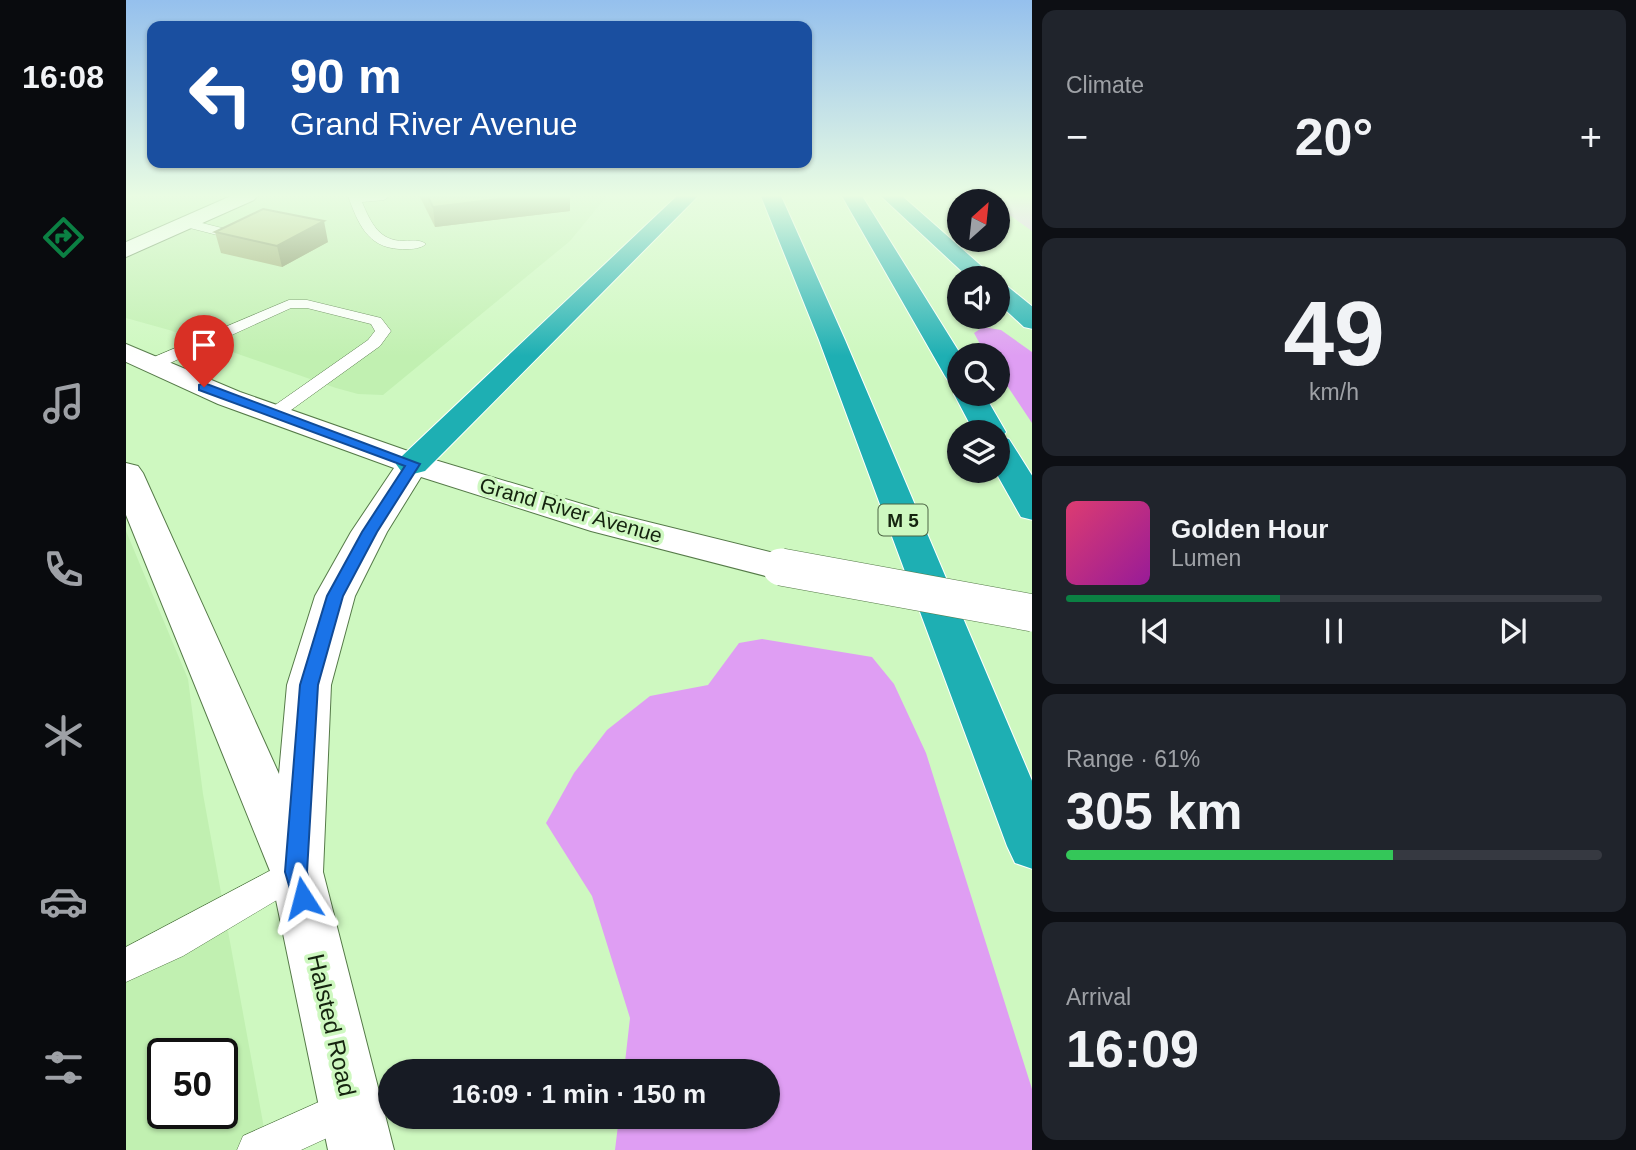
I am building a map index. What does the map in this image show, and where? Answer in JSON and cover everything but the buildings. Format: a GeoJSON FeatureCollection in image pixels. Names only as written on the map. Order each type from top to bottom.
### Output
{"type":"FeatureCollection","features":[{"type":"Feature","properties":{"kind":"highway"},"geometry":{"type":"LineString","coordinates":[[413,464],[632,250]]}},
{"type":"Feature","properties":{"kind":"highway","name":"M 5"},"geometry":{"type":"LineString","coordinates":[[794,250],[1032,846]]}},
{"type":"Feature","properties":{"kind":"highway"},"geometry":{"type":"LineString","coordinates":[[884,250],[947,356]]}},
{"type":"Feature","properties":{"kind":"highway"},"geometry":{"type":"LineString","coordinates":[[952,250],[970,266]]}},
{"type":"Feature","properties":{"kind":"highway"},"geometry":{"type":"LineString","coordinates":[[1010,302],[1032,321]]}},
{"type":"Feature","properties":{"kind":"highway"},"geometry":{"type":"LineString","coordinates":[[1010,468],[1032,509]]}},
{"type":"Feature","properties":{"kind":"main road","name":"Grand River Avenue"},"geometry":{"type":"LineString","coordinates":[[126,352],[229,398],[413,464],[604,523],[781,566],[1032,612]]}},
{"type":"Feature","properties":{"kind":"main road","name":"Halsted Road"},"geometry":{"type":"LineString","coordinates":[[356,1128],[296,872],[309,685],[335,596],[369,532],[413,464]]}},
{"type":"Feature","properties":{"kind":"main road"},"geometry":{"type":"LineString","coordinates":[[126,473],[135,512],[296,872]]}},
{"type":"Feature","properties":{"kind":"lane"},"geometry":{"type":"LineString","coordinates":[[153,365],[289,304],[307,304],[376,321],[383,331],[374,343],[274,414]]}},
{"type":"Feature","properties":{"kind":"lane"},"geometry":{"type":"LineString","coordinates":[[126,965],[172,944],[296,872]]}},
{"type":"Feature","properties":{"kind":"lane"},"geometry":{"type":"LineString","coordinates":[[257,1150],[356,1128]]}},
{"type":"Feature","properties":{"kind":"shaded area"},"geometry":{"type":"Polygon","coordinates":[[[126,250],[559,250],[383,395],[358,394],[336,388],[169,330],[126,318],[126,250]]]}},
{"type":"Feature","properties":{"kind":"shaded area"},"geometry":{"type":"Polygon","coordinates":[[[980,329],[1001,330],[1032,352],[1032,423],[1010,390],[1010,343],[979,343],[974,333],[980,329]]]}},
{"type":"Feature","properties":{"kind":"shaded area"},"geometry":{"type":"Polygon","coordinates":[[[126,531],[188,679],[203,794],[268,1150],[126,1150],[126,531]]]}},
{"type":"Feature","properties":{"kind":"shaded area"},"geometry":{"type":"Polygon","coordinates":[[[762,639],[872,657],[894,684],[926,753],[1032,1089],[1032,1150],[615,1150],[618,1129],[780,1129],[780,1059],[625,1059],[630,1018],[592,896],[546,823],[574,773],[607,730],[650,696],[708,685],[739,643],[762,639]]]}},
{"type":"Feature","properties":{"kind":"route"},"geometry":{"type":"LineString","coordinates":[[204,387],[413,464],[369,532],[335,596],[309,685],[296,872],[303,898]]}}]}
